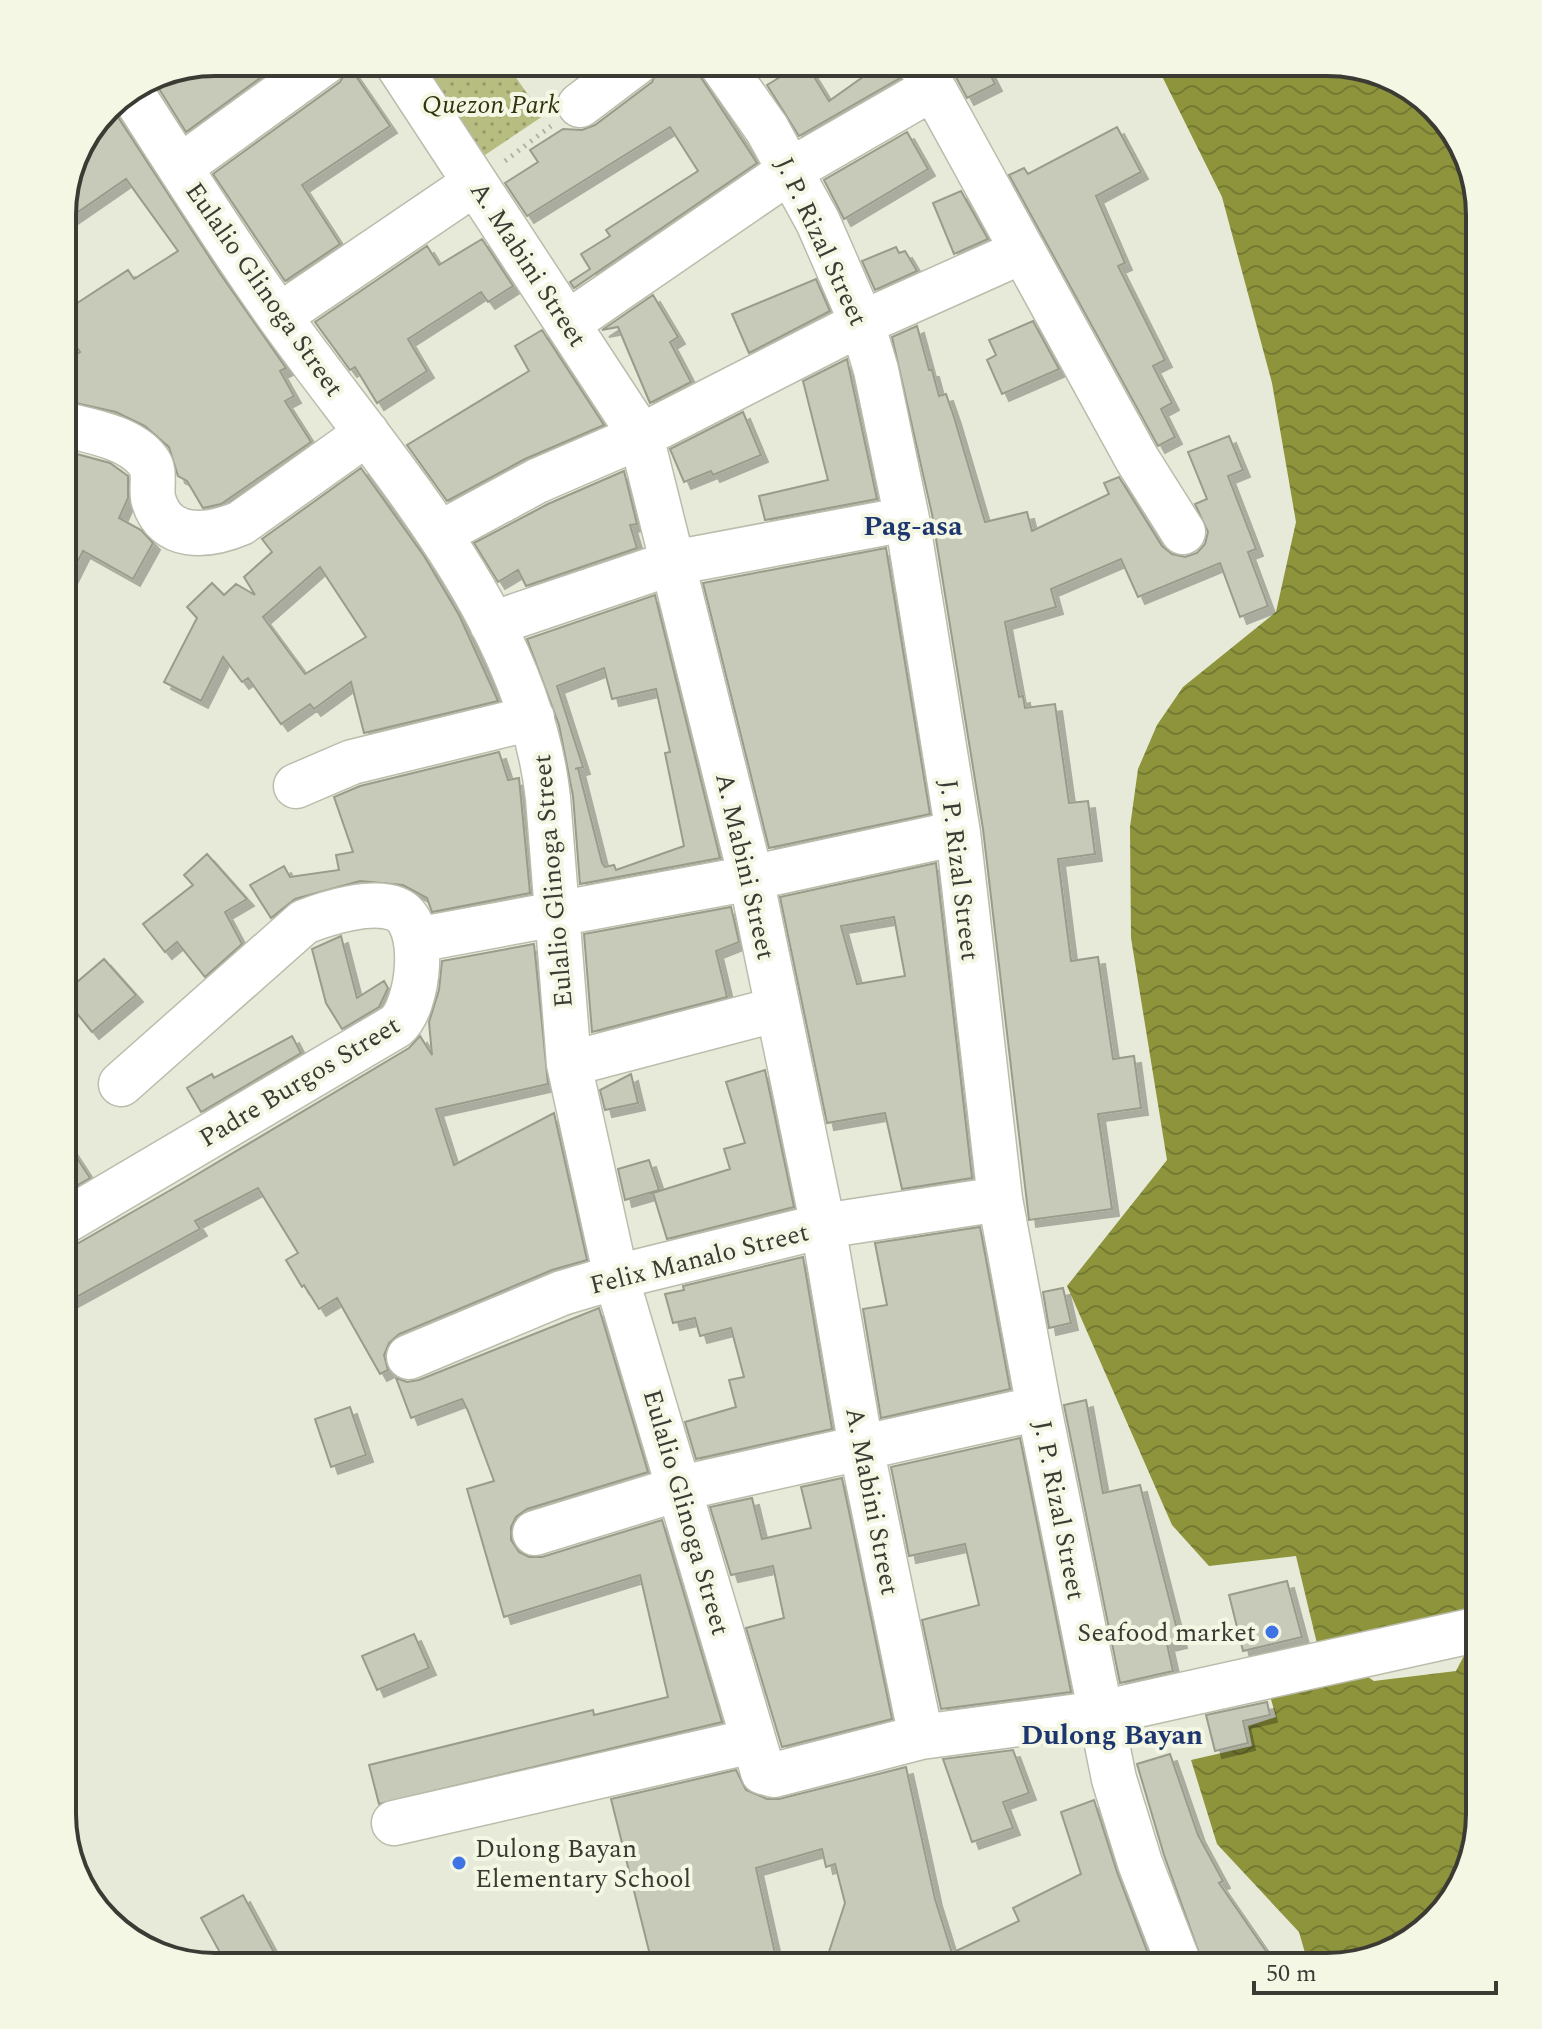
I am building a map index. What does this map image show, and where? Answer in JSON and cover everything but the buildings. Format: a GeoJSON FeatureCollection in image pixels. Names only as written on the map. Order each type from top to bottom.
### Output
{"type":"FeatureCollection","features":[{"type":"Feature","properties":{"kind":"street"},"geometry":{"type":"LineString","coordinates":[[180,167],[306,76]]}},
{"type":"Feature","properties":{"kind":"street","name":"A. Mabini Street"},"geometry":{"type":"LineString","coordinates":[[405,76],[641,436],[751,878],[823,1226],[861,1447],[921,1737]]}},
{"type":"Feature","properties":{"kind":"street"},"geometry":{"type":"LineString","coordinates":[[580,105],[618,76]]}},
{"type":"Feature","properties":{"kind":"street","name":"J. P. Rizal Street"},"geometry":{"type":"LineString","coordinates":[[729,76],[791,170],[862,323],[876,370],[907,519],[958,833],[1000,1199],[1039,1408],[1114,1779],[1140,1863],[1175,1953]]}},
{"type":"Feature","properties":{"kind":"street"},"geometry":{"type":"LineString","coordinates":[[568,323],[925,76]]}},
{"type":"Feature","properties":{"kind":"street"},"geometry":{"type":"LineString","coordinates":[[927,76],[1137,459],[1183,532]]}},
{"type":"Feature","properties":{"kind":"street","name":"Eulalio Glinoga Street"},"geometry":{"type":"LineString","coordinates":[[137,100],[279,316],[439,534],[492,624],[532,718],[544,756],[569,1064],[616,1277],[681,1488],[755,1752]]}},
{"type":"Feature","properties":{"kind":"street"},"geometry":{"type":"LineString","coordinates":[[279,316],[475,183]]}},
{"type":"Feature","properties":{"kind":"street"},"geometry":{"type":"LineString","coordinates":[[439,534],[537,481],[641,436],[862,323],[1023,251]]}},
{"type":"Feature","properties":{"kind":"street"},"geometry":{"type":"LineString","coordinates":[[76,428],[116,439],[143,456],[152,468],[154,500],[168,523],[178,531],[194,534],[220,532],[241,523],[367,433]]}},
{"type":"Feature","properties":{"kind":"street"},"geometry":{"type":"LineString","coordinates":[[492,624],[672,563],[907,519]]}},
{"type":"Feature","properties":{"kind":"street"},"geometry":{"type":"LineString","coordinates":[[296,786],[352,762],[532,718]]}},
{"type":"Feature","properties":{"kind":"street"},"geometry":{"type":"LineString","coordinates":[[121,1084],[304,922],[325,914],[387,906],[409,920],[416,940],[751,878],[958,833]]}},
{"type":"Feature","properties":{"kind":"street","name":"Padre Burgos Street"},"geometry":{"type":"LineString","coordinates":[[76,1215],[396,1026],[411,1008],[416,940]]}},
{"type":"Feature","properties":{"kind":"street"},"geometry":{"type":"LineString","coordinates":[[569,1064],[778,1009]]}},
{"type":"Feature","properties":{"kind":"street","name":"Felix Manalo Street"},"geometry":{"type":"LineString","coordinates":[[409,1357],[562,1293],[616,1277],[823,1226],[1000,1199]]}},
{"type":"Feature","properties":{"kind":"street"},"geometry":{"type":"LineString","coordinates":[[535,1533],[681,1488],[1039,1408]]}},
{"type":"Feature","properties":{"kind":"street"},"geometry":{"type":"LineString","coordinates":[[394,1823],[755,1752],[763,1772],[774,1775],[921,1737],[1101,1713],[1466,1632]]}},
{"type":"Feature","properties":{"kind":"path"},"geometry":{"type":"LineString","coordinates":[[475,183],[580,105]]}},
{"type":"Feature","properties":{"kind":"green space","name":"Quezon Park"},"geometry":{"type":"Polygon","coordinates":[[[429,76],[515,76],[543,116],[485,155],[429,76]]]}},
{"type":"Feature","properties":{"kind":"water"},"geometry":{"type":"Polygon","coordinates":[[[1162,76],[1336,76],[1380,87],[1419,110],[1432,123],[1452,154],[1465,197],[1466,1622],[1319,1652],[1296,1556],[1209,1566],[1172,1525],[1067,1286],[1167,1160],[1131,938],[1130,827],[1138,769],[1157,725],[1183,687],[1276,612],[1296,522],[1272,383],[1222,197],[1162,76]]]}},
{"type":"Feature","properties":{"kind":"water"},"geometry":{"type":"Polygon","coordinates":[[[1466,1652],[1465,1832],[1452,1875],[1432,1906],[1419,1919],[1388,1939],[1345,1952],[1305,1953],[1299,1932],[1217,1844],[1191,1760],[1252,1746],[1248,1726],[1276,1717],[1267,1685],[1351,1666],[1374,1681],[1456,1671],[1466,1652]]]}},
{"type":"Feature","properties":{"kind":"place","name":"Seafood market"},"geometry":{"type":"Point","coordinates":[1272,1632]}},
{"type":"Feature","properties":{"kind":"place","name":"Dulong Bayan Elementary School"},"geometry":{"type":"Point","coordinates":[459,1863]}},
{"type":"Feature","properties":{"kind":"district","name":"Pag-asa"},"geometry":{"type":"Point","coordinates":[913,525]}},
{"type":"Feature","properties":{"kind":"district","name":"Dulong Bayan"},"geometry":{"type":"Point","coordinates":[1112,1734]}}]}
